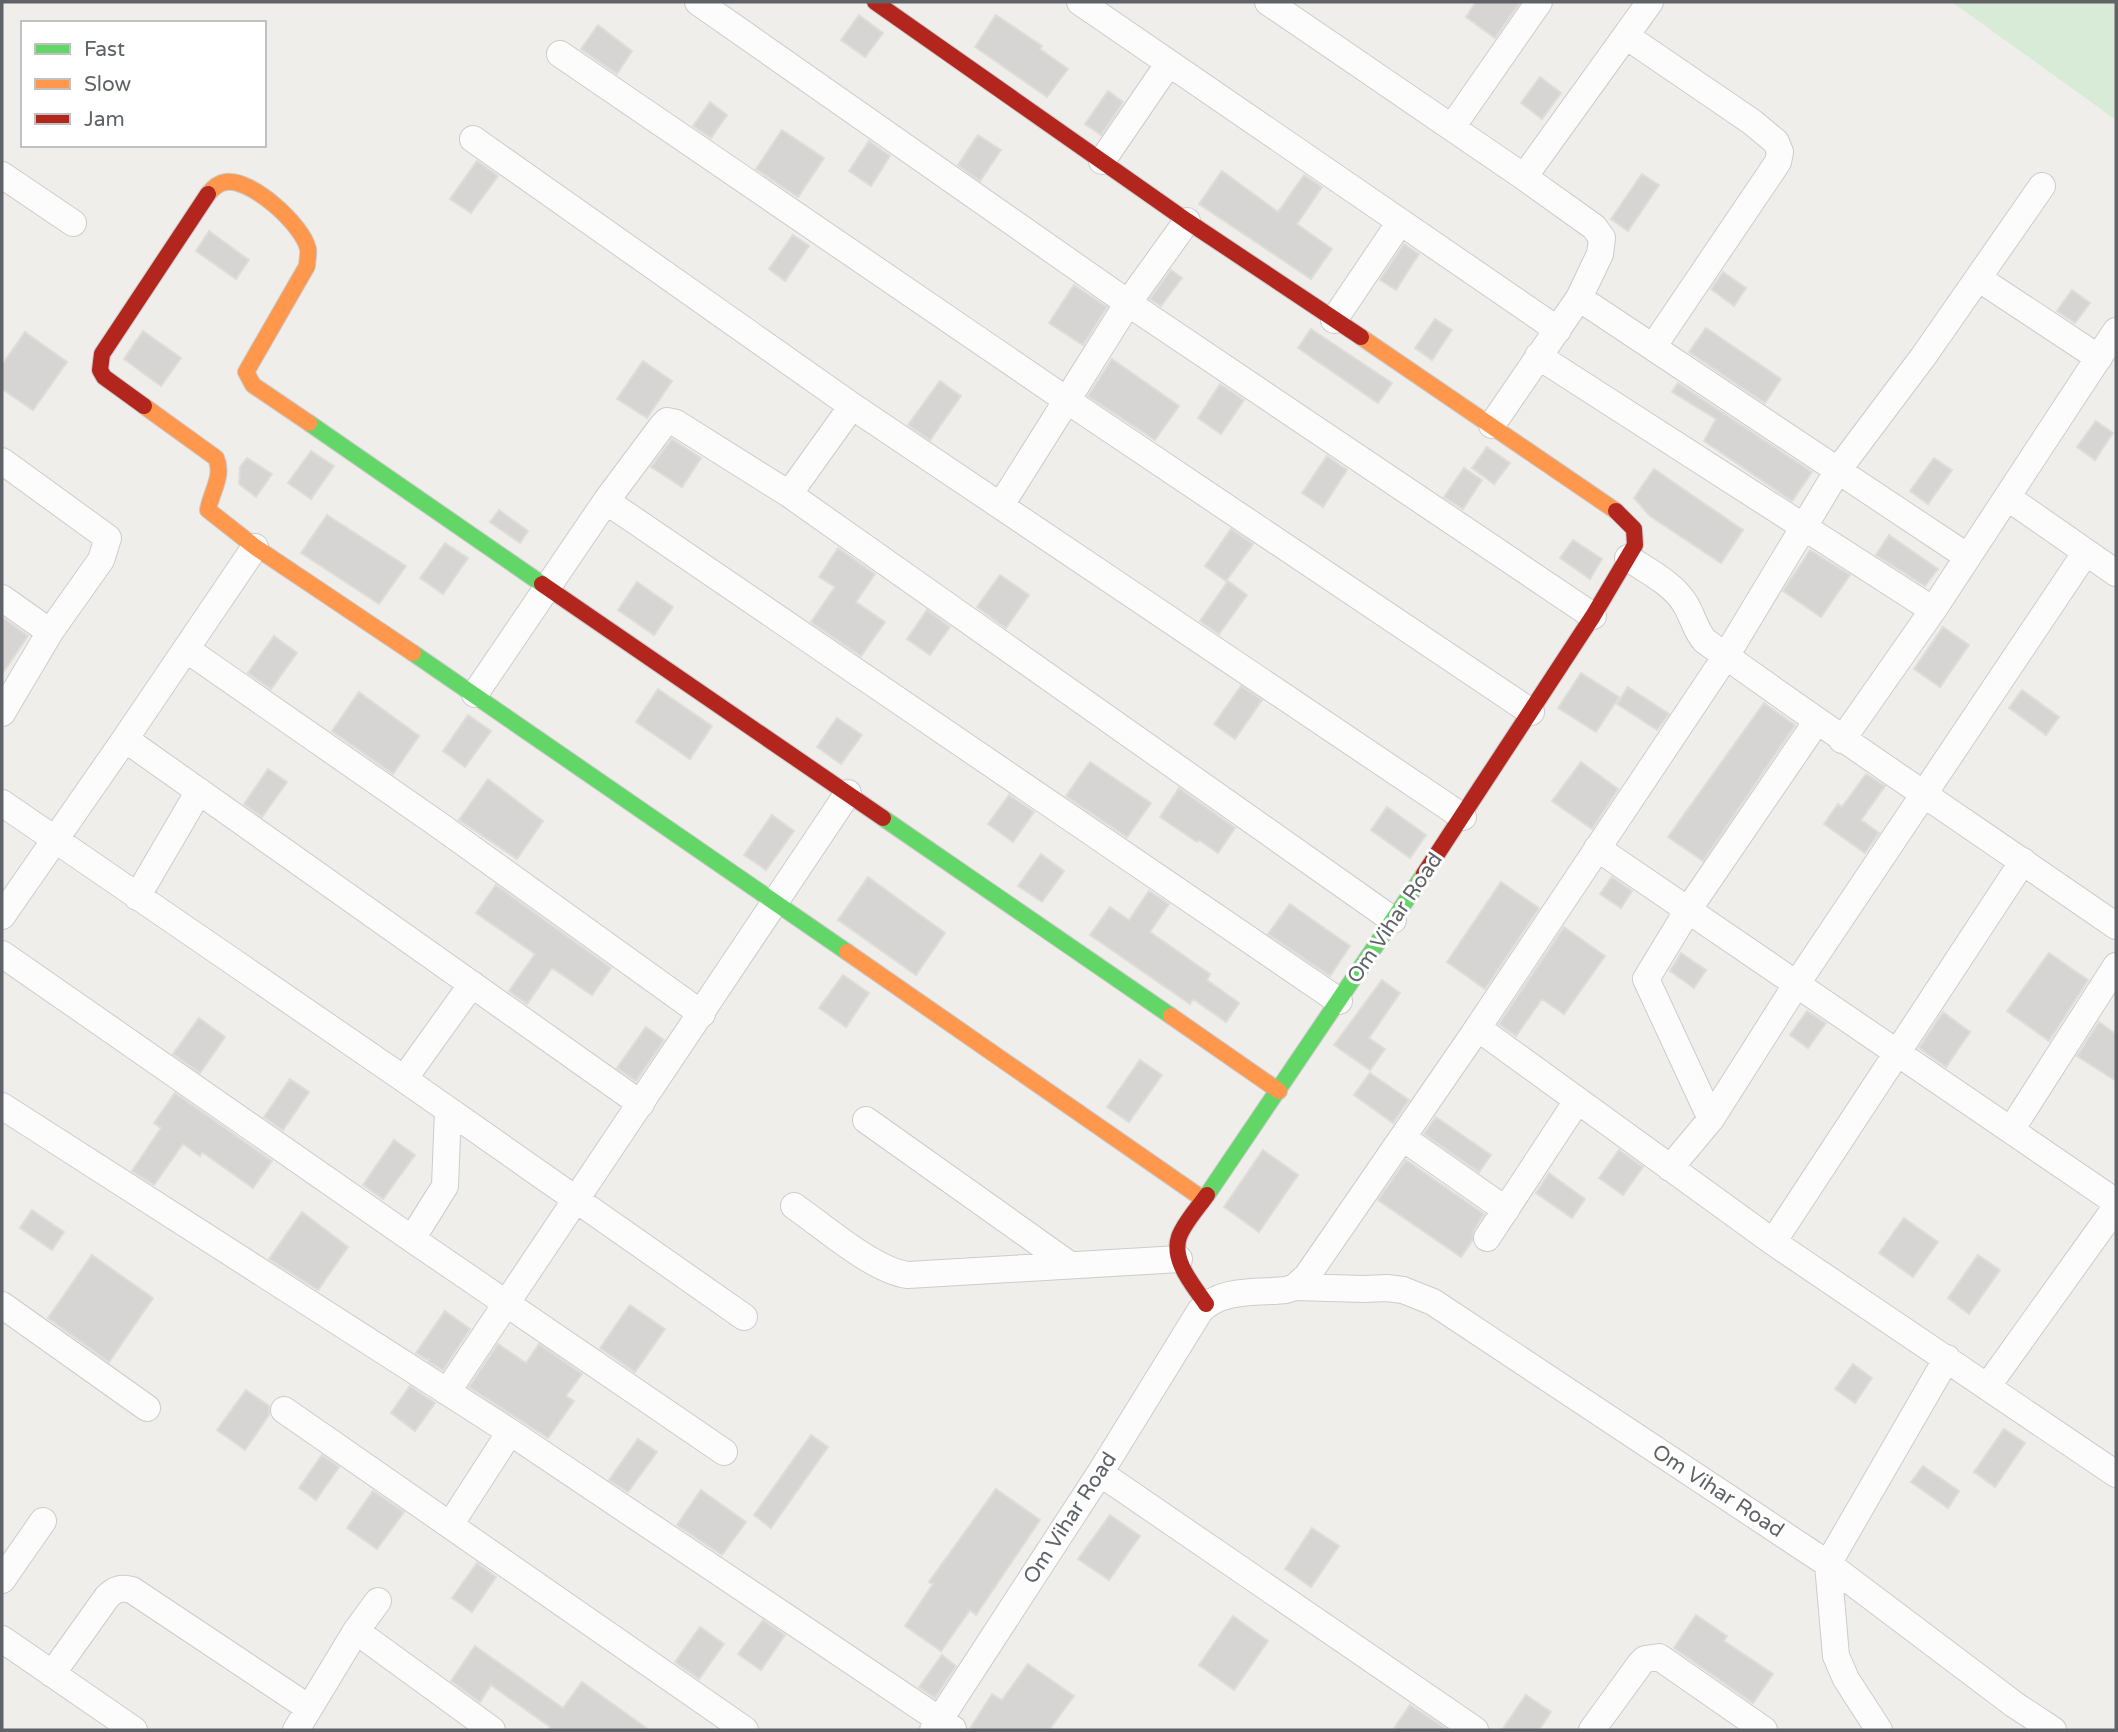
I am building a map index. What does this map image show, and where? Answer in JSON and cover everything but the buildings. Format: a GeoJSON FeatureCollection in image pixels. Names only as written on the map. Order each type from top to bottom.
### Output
{"type":"FeatureCollection","features":[{"type":"Feature","properties":{"kind":"street"},"geometry":{"type":"LineString","coordinates":[[698,2],[1128,303],[1593,616]]}},
{"type":"Feature","properties":{"kind":"street"},"geometry":{"type":"LineString","coordinates":[[875,2],[1187,222],[1492,425],[1578,298],[1600,254],[1601,238],[1594,227],[1524,177],[1268,2]]}},
{"type":"Feature","properties":{"kind":"street"},"geometry":{"type":"LineString","coordinates":[[1080,2],[1558,330]]}},
{"type":"Feature","properties":{"kind":"street"},"geometry":{"type":"LineString","coordinates":[[1452,127],[1539,2]]}},
{"type":"Feature","properties":{"kind":"street"},"geometry":{"type":"LineString","coordinates":[[1524,177],[1650,2]]}},
{"type":"Feature","properties":{"kind":"street"},"geometry":{"type":"LineString","coordinates":[[1626,36],[1752,122],[1776,142],[1780,152],[1778,162],[1653,347]]}},
{"type":"Feature","properties":{"kind":"street"},"geometry":{"type":"LineString","coordinates":[[560,54],[1068,401],[1531,712]]}},
{"type":"Feature","properties":{"kind":"street"},"geometry":{"type":"LineString","coordinates":[[1102,162],[1169,63]]}},
{"type":"Feature","properties":{"kind":"street"},"geometry":{"type":"LineString","coordinates":[[473,139],[852,406],[1463,817]]}},
{"type":"Feature","properties":{"kind":"street"},"geometry":{"type":"LineString","coordinates":[[2,175],[73,223]]}},
{"type":"Feature","properties":{"kind":"street"},"geometry":{"type":"LineString","coordinates":[[1203,1199],[475,694],[255,547],[208,510],[209,498],[221,474],[221,466],[216,458],[104,377],[100,370],[102,354],[210,191],[224,182],[235,181],[288,217],[308,249],[307,265],[249,364],[246,372],[253,385],[1279,1091]]}},
{"type":"Feature","properties":{"kind":"street"},"geometry":{"type":"LineString","coordinates":[[1295,1287],[1307,1276],[1403,1138],[1726,656],[1838,470],[1923,357],[2042,186]]}},
{"type":"Feature","properties":{"kind":"street"},"geometry":{"type":"LineString","coordinates":[[1001,505],[1128,303],[1187,222]]}},
{"type":"Feature","properties":{"kind":"street"},"geometry":{"type":"LineString","coordinates":[[1334,320],[1400,222]]}},
{"type":"Feature","properties":{"kind":"street"},"geometry":{"type":"LineString","coordinates":[[1842,740],[1933,610],[2110,345],[1978,278]]}},
{"type":"Feature","properties":{"kind":"street"},"geometry":{"type":"LineString","coordinates":[[1578,298],[1968,557]]}},
{"type":"Feature","properties":{"kind":"street"},"geometry":{"type":"LineString","coordinates":[[1538,356],[1933,610]]}},
{"type":"Feature","properties":{"kind":"street"},"geometry":{"type":"LineString","coordinates":[[789,494],[852,406]]}},
{"type":"Feature","properties":{"kind":"street"},"geometry":{"type":"LineString","coordinates":[[475,694],[606,501],[667,421],[676,423],[789,494],[1393,920]]}},
{"type":"Feature","properties":{"kind":"street","name":"Om Vihar Road"},"geometry":{"type":"LineString","coordinates":[[1179,1259],[1179,1236],[1463,817],[1593,616],[1635,545],[1634,528],[1620,514],[1492,425]]}},
{"type":"Feature","properties":{"kind":"street"},"geometry":{"type":"LineString","coordinates":[[2,461],[108,538],[101,560],[50,632],[2,713]]}},
{"type":"Feature","properties":{"kind":"street"},"geometry":{"type":"LineString","coordinates":[[2007,497],[2116,573]]}},
{"type":"Feature","properties":{"kind":"street"},"geometry":{"type":"LineString","coordinates":[[606,501],[1339,1001]]}},
{"type":"Feature","properties":{"kind":"street"},"geometry":{"type":"LineString","coordinates":[[2,916],[255,547]]}},
{"type":"Feature","properties":{"kind":"street"},"geometry":{"type":"LineString","coordinates":[[1670,1168],[1712,1119],[1796,985],[2086,552]]}},
{"type":"Feature","properties":{"kind":"street"},"geometry":{"type":"LineString","coordinates":[[1628,558],[1673,590],[1683,600],[1697,633],[1726,656],[1842,740],[1924,793],[2116,926]]}},
{"type":"Feature","properties":{"kind":"street"},"geometry":{"type":"LineString","coordinates":[[2,598],[50,632]]}},
{"type":"Feature","properties":{"kind":"street"},"geometry":{"type":"LineString","coordinates":[[186,649],[439,825],[702,1014]]}},
{"type":"Feature","properties":{"kind":"street"},"geometry":{"type":"LineString","coordinates":[[1712,1119],[1646,979],[1688,910],[1817,721]]}},
{"type":"Feature","properties":{"kind":"street"},"geometry":{"type":"LineString","coordinates":[[125,739],[641,1104]]}},
{"type":"Feature","properties":{"kind":"street"},"geometry":{"type":"LineString","coordinates":[[137,897],[199,791]]}},
{"type":"Feature","properties":{"kind":"street"},"geometry":{"type":"LineString","coordinates":[[447,1392],[848,793]]}},
{"type":"Feature","properties":{"kind":"street"},"geometry":{"type":"LineString","coordinates":[[2,803],[744,1317]]}},
{"type":"Feature","properties":{"kind":"street"},"geometry":{"type":"LineString","coordinates":[[1597,848],[2116,1204],[1987,1387]]}},
{"type":"Feature","properties":{"kind":"street"},"geometry":{"type":"LineString","coordinates":[[1773,1242],[2022,861]]}},
{"type":"Feature","properties":{"kind":"street"},"geometry":{"type":"LineString","coordinates":[[2,954],[724,1452]]}},
{"type":"Feature","properties":{"kind":"street"},"geometry":{"type":"LineString","coordinates":[[2011,1130],[2116,966]]}},
{"type":"Feature","properties":{"kind":"street"},"geometry":{"type":"LineString","coordinates":[[404,1079],[472,984]]}},
{"type":"Feature","properties":{"kind":"street"},"geometry":{"type":"LineString","coordinates":[[1475,1032],[1486,1034],[1773,1242],[2116,1474]]}},
{"type":"Feature","properties":{"kind":"street"},"geometry":{"type":"LineString","coordinates":[[1487,1238],[1577,1101]]}},
{"type":"Feature","properties":{"kind":"street"},"geometry":{"type":"LineString","coordinates":[[2,1106],[510,1432],[942,1727]]}},
{"type":"Feature","properties":{"kind":"street"},"geometry":{"type":"LineString","coordinates":[[412,1239],[445,1186],[448,1110]]}},
{"type":"Feature","properties":{"kind":"street"},"geometry":{"type":"LineString","coordinates":[[866,1120],[1070,1265]]}},
{"type":"Feature","properties":{"kind":"street"},"geometry":{"type":"LineString","coordinates":[[1403,1138],[1506,1210]]}},
{"type":"Feature","properties":{"kind":"street"},"geometry":{"type":"LineString","coordinates":[[794,1206],[874,1262],[896,1274],[1179,1259],[1206,1304]]}},
{"type":"Feature","properties":{"kind":"street","name":"Om Vihar Road"},"geometry":{"type":"LineString","coordinates":[[942,1727],[1206,1304],[1220,1296],[1295,1287],[1387,1288],[1403,1290],[1433,1302],[1828,1564],[2015,1705],[2053,1730]]}},
{"type":"Feature","properties":{"kind":"street"},"geometry":{"type":"LineString","coordinates":[[2,1305],[148,1408]]}},
{"type":"Feature","properties":{"kind":"street"},"geometry":{"type":"LineString","coordinates":[[1880,1730],[1846,1679],[1836,1656],[1828,1564],[1947,1358]]}},
{"type":"Feature","properties":{"kind":"street"},"geometry":{"type":"LineString","coordinates":[[284,1410],[745,1730]]}},
{"type":"Feature","properties":{"kind":"street"},"geometry":{"type":"LineString","coordinates":[[450,1525],[510,1432]]}},
{"type":"Feature","properties":{"kind":"street"},"geometry":{"type":"LineString","coordinates":[[1100,1473],[1475,1730]]}},
{"type":"Feature","properties":{"kind":"street"},"geometry":{"type":"LineString","coordinates":[[2,1580],[43,1521]]}},
{"type":"Feature","properties":{"kind":"street"},"geometry":{"type":"LineString","coordinates":[[52,1674],[107,1597],[118,1588],[125,1588],[132,1590],[302,1719],[356,1631],[378,1601]]}},
{"type":"Feature","properties":{"kind":"street"},"geometry":{"type":"LineString","coordinates":[[356,1631],[492,1730]]}},
{"type":"Feature","properties":{"kind":"street"},"geometry":{"type":"LineString","coordinates":[[2,1639],[134,1730]]}},
{"type":"Feature","properties":{"kind":"street"},"geometry":{"type":"LineString","coordinates":[[1592,1730],[1640,1664],[1652,1657],[1659,1657],[1764,1730]]}},
{"type":"Feature","properties":{"kind":"green space"},"geometry":{"type":"Polygon","coordinates":[[[1952,2],[2116,2],[2116,120],[1952,2]]]}},
{"type":"Feature","properties":{"kind":"traffic: fast"},"geometry":{"type":"LineString","coordinates":[[309,423],[542,584]]}},
{"type":"Feature","properties":{"kind":"traffic: fast"},"geometry":{"type":"LineString","coordinates":[[413,653],[847,952]]}},
{"type":"Feature","properties":{"kind":"traffic: fast"},"geometry":{"type":"LineString","coordinates":[[883,818],[1171,1016]]}},
{"type":"Feature","properties":{"kind":"traffic: fast"},"geometry":{"type":"LineString","coordinates":[[1207,1195],[1424,874]]}},
{"type":"Feature","properties":{"kind":"traffic: slow"},"geometry":{"type":"LineString","coordinates":[[208,194],[213,188],[226,182],[249,187],[286,216],[304,239],[308,251],[307,266],[246,372],[253,385],[309,423]]}},
{"type":"Feature","properties":{"kind":"traffic: slow"},"geometry":{"type":"LineString","coordinates":[[1361,337],[1616,511]]}},
{"type":"Feature","properties":{"kind":"traffic: slow"},"geometry":{"type":"LineString","coordinates":[[144,406],[216,458],[218,478],[208,510],[255,547],[413,653]]}},
{"type":"Feature","properties":{"kind":"traffic: slow"},"geometry":{"type":"LineString","coordinates":[[847,952],[1203,1199]]}},
{"type":"Feature","properties":{"kind":"traffic: slow"},"geometry":{"type":"LineString","coordinates":[[1171,1016],[1279,1091]]}},
{"type":"Feature","properties":{"kind":"traffic: jam"},"geometry":{"type":"LineString","coordinates":[[875,2],[1187,221],[1361,337]]}},
{"type":"Feature","properties":{"kind":"traffic: jam"},"geometry":{"type":"LineString","coordinates":[[144,406],[104,377],[100,370],[102,354],[208,194]]}},
{"type":"Feature","properties":{"kind":"traffic: jam"},"geometry":{"type":"LineString","coordinates":[[1424,874],[1593,616],[1635,545],[1634,529],[1616,511]]}},
{"type":"Feature","properties":{"kind":"traffic: jam"},"geometry":{"type":"LineString","coordinates":[[542,584],[883,818]]}},
{"type":"Feature","properties":{"kind":"traffic: jam"},"geometry":{"type":"LineString","coordinates":[[1206,1304],[1185,1273],[1177,1246],[1184,1226],[1207,1195]]}}]}
